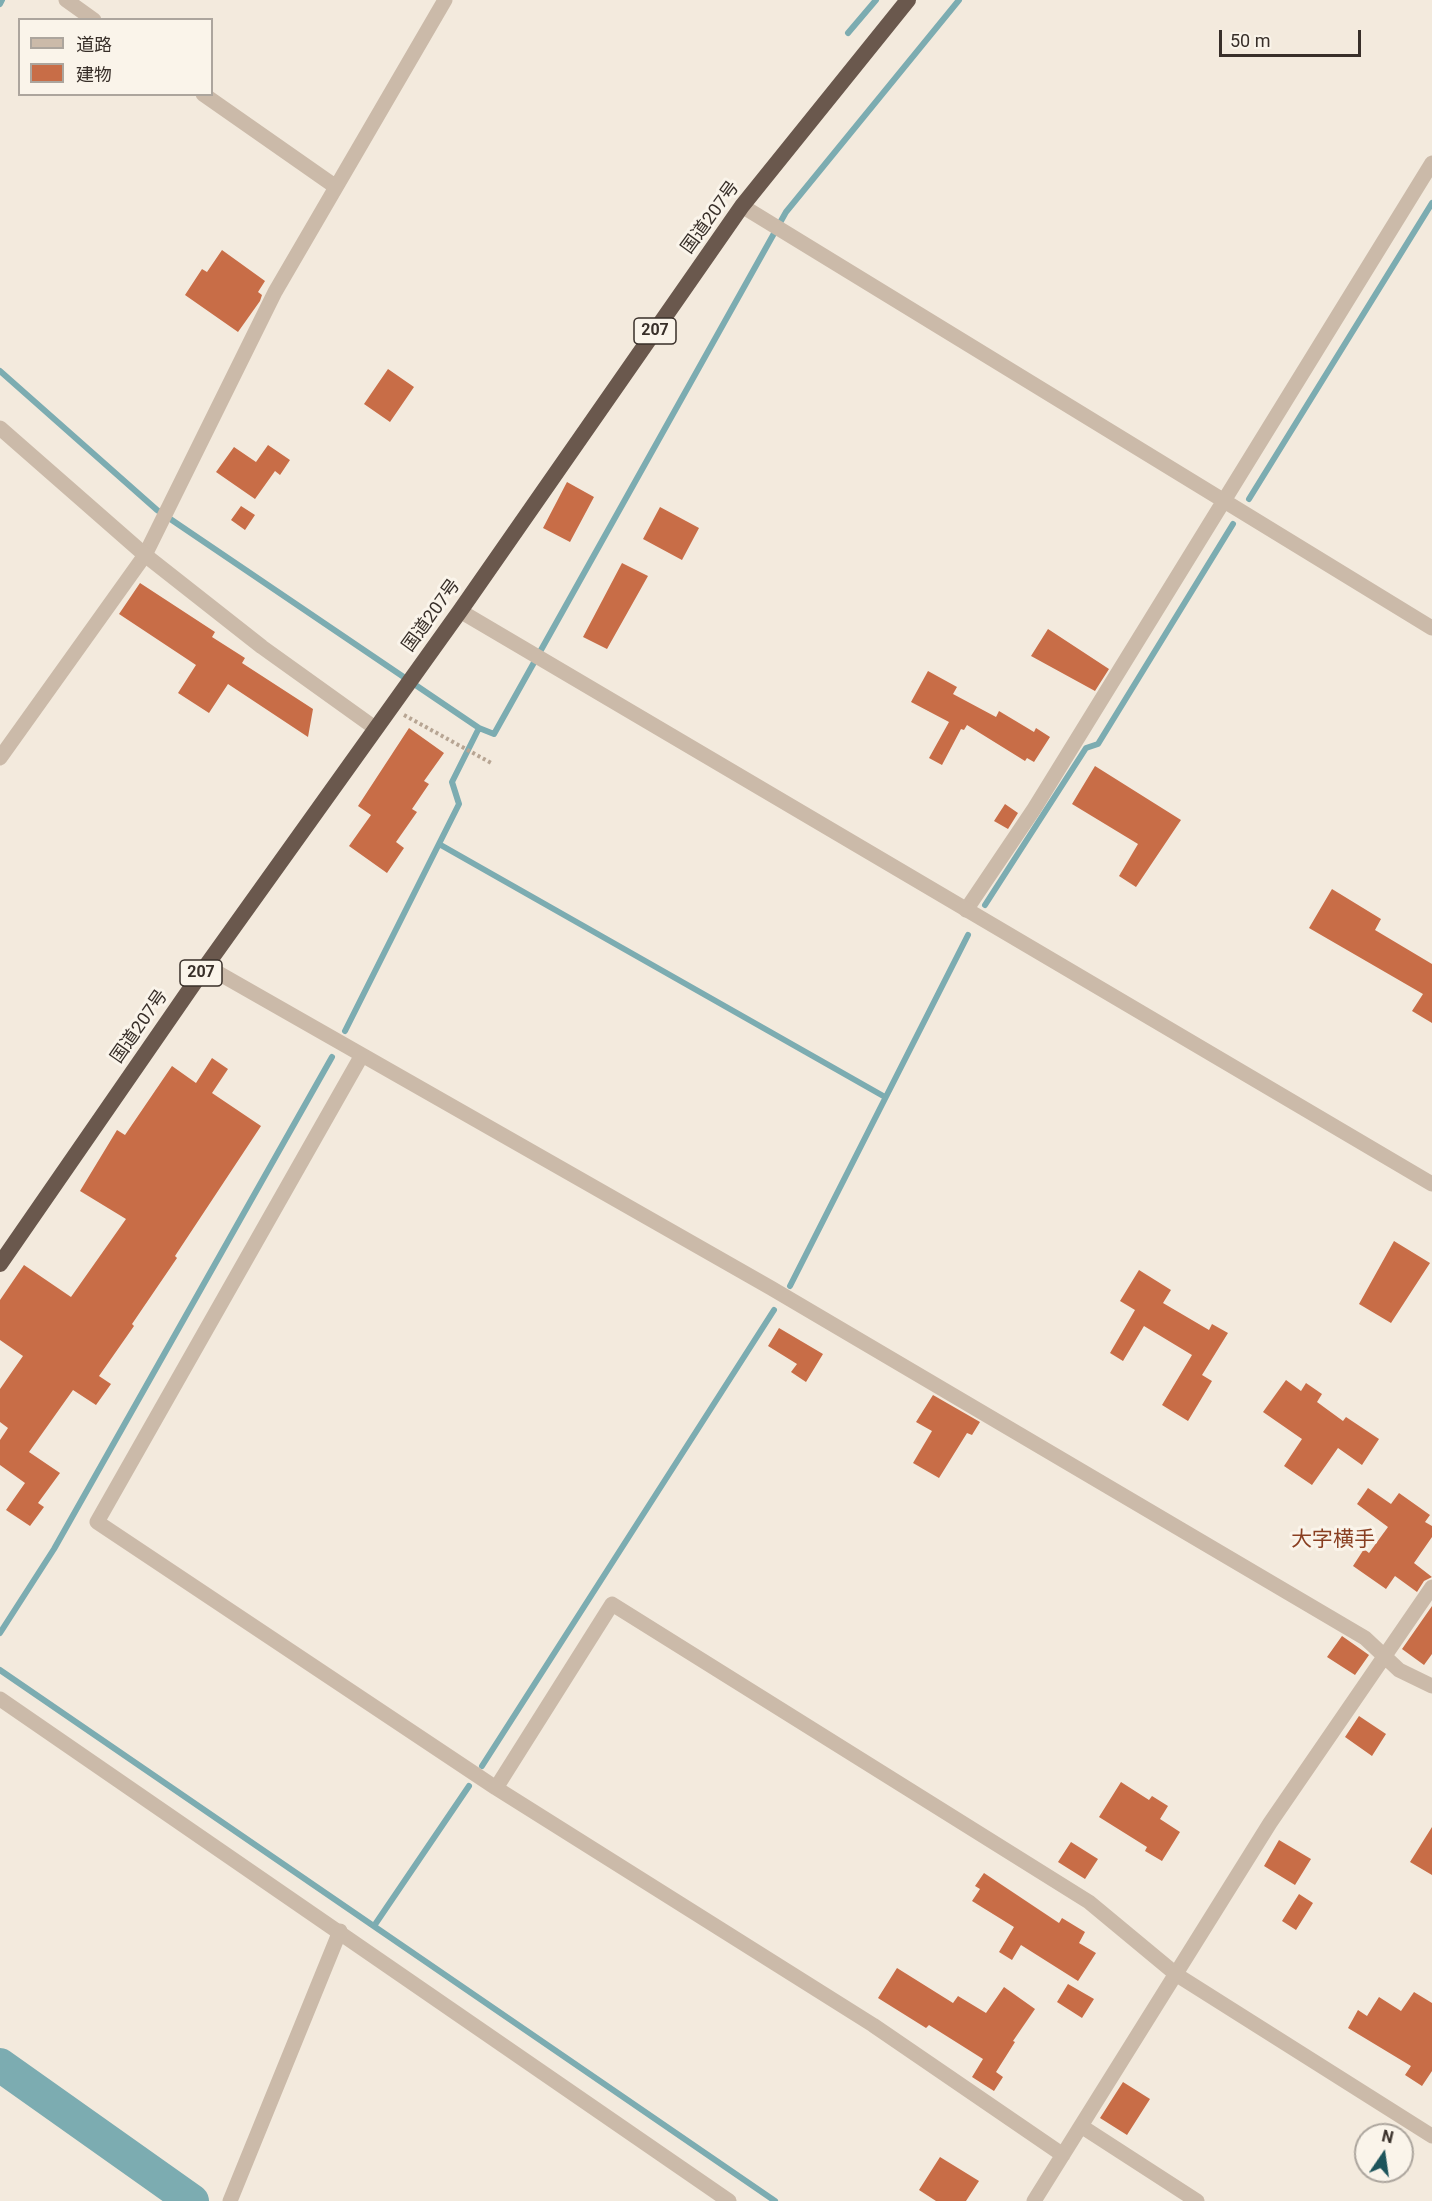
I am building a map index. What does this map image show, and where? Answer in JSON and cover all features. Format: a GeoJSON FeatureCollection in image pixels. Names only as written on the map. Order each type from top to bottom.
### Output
{"type":"FeatureCollection","features":[{"type":"Feature","properties":{"kind":"highway","name":"国道207号"},"geometry":{"type":"LineString","coordinates":[[0,1264],[206,966],[460,611],[742,206],[908,0]]}},
{"type":"Feature","properties":{"kind":"street"},"geometry":{"type":"LineString","coordinates":[[66,0],[91,18]]}},
{"type":"Feature","properties":{"kind":"street"},"geometry":{"type":"LineString","coordinates":[[0,758],[145,555],[275,292],[446,0]]}},
{"type":"Feature","properties":{"kind":"street"},"geometry":{"type":"LineString","coordinates":[[206,96],[336,187]]}},
{"type":"Feature","properties":{"kind":"street"},"geometry":{"type":"LineString","coordinates":[[966,910],[1034,808],[1432,163]]}},
{"type":"Feature","properties":{"kind":"street"},"geometry":{"type":"LineString","coordinates":[[742,206],[1432,628]]}},
{"type":"Feature","properties":{"kind":"street"},"geometry":{"type":"LineString","coordinates":[[0,428],[145,555],[262,647],[375,728]]}},
{"type":"Feature","properties":{"kind":"street"},"geometry":{"type":"LineString","coordinates":[[460,611],[1432,1184]]}},
{"type":"Feature","properties":{"kind":"street"},"geometry":{"type":"LineString","coordinates":[[206,966],[771,1288],[1365,1638],[1400,1670],[1432,1686]]}},
{"type":"Feature","properties":{"kind":"street"},"geometry":{"type":"LineString","coordinates":[[362,1055],[97,1522],[496,1788],[873,2025],[1063,2155]]}},
{"type":"Feature","properties":{"kind":"street"},"geometry":{"type":"LineString","coordinates":[[1035,2201],[1270,1823],[1432,1587]]}},
{"type":"Feature","properties":{"kind":"street"},"geometry":{"type":"LineString","coordinates":[[496,1788],[612,1604],[1089,1902],[1177,1975],[1432,2136]]}},
{"type":"Feature","properties":{"kind":"street"},"geometry":{"type":"LineString","coordinates":[[0,1699],[729,2201]]}},
{"type":"Feature","properties":{"kind":"street"},"geometry":{"type":"LineString","coordinates":[[230,2201],[340,1931]]}},
{"type":"Feature","properties":{"kind":"street"},"geometry":{"type":"LineString","coordinates":[[1081,2126],[1197,2201]]}},
{"type":"Feature","properties":{"kind":"path"},"geometry":{"type":"LineString","coordinates":[[390,707],[493,764]]}},
{"type":"Feature","properties":{"kind":"building"},"geometry":{"type":"Polygon","coordinates":[[[222,250],[265,281],[258,292],[262,295],[260,301],[238,332],[185,295],[202,269],[207,272],[222,250]]]}},
{"type":"Feature","properties":{"kind":"building"},"geometry":{"type":"Polygon","coordinates":[[[388,369],[414,387],[390,422],[364,404],[388,369]]]}},
{"type":"Feature","properties":{"kind":"building"},"geometry":{"type":"Polygon","coordinates":[[[268,445],[290,460],[280,475],[275,471],[255,499],[216,472],[234,447],[256,462],[268,445]]]}},
{"type":"Feature","properties":{"kind":"building"},"geometry":{"type":"Polygon","coordinates":[[[567,482],[594,497],[570,542],[543,528],[567,482]]]}},
{"type":"Feature","properties":{"kind":"building"},"geometry":{"type":"Polygon","coordinates":[[[241,506],[255,515],[245,530],[231,520],[241,506]]]}},
{"type":"Feature","properties":{"kind":"building"},"geometry":{"type":"Polygon","coordinates":[[[660,507],[699,528],[682,560],[643,539],[660,507]]]}},
{"type":"Feature","properties":{"kind":"building"},"geometry":{"type":"Polygon","coordinates":[[[622,563],[648,576],[607,649],[583,637],[622,563]]]}},
{"type":"Feature","properties":{"kind":"building"},"geometry":{"type":"Polygon","coordinates":[[[140,583],[215,632],[212,637],[245,658],[242,663],[313,709],[308,737],[228,684],[209,713],[178,693],[196,665],[119,614],[140,583]]]}},
{"type":"Feature","properties":{"kind":"building"},"geometry":{"type":"Polygon","coordinates":[[[1048,629],[1109,669],[1095,691],[1031,656],[1048,629]]]}},
{"type":"Feature","properties":{"kind":"building"},"geometry":{"type":"Polygon","coordinates":[[[928,671],[957,687],[953,694],[996,717],[999,711],[1034,732],[1036,728],[1050,737],[1034,762],[1027,758],[1025,761],[967,725],[964,730],[961,729],[942,765],[929,758],[949,722],[911,702],[928,671]]]}},
{"type":"Feature","properties":{"kind":"building"},"geometry":{"type":"Polygon","coordinates":[[[409,728],[444,753],[424,781],[429,784],[412,809],[417,812],[396,842],[404,848],[387,873],[349,846],[371,815],[358,806],[409,728]]]}},
{"type":"Feature","properties":{"kind":"building"},"geometry":{"type":"Polygon","coordinates":[[[1095,766],[1181,820],[1136,887],[1119,876],[1138,844],[1072,804],[1095,766]]]}},
{"type":"Feature","properties":{"kind":"building"},"geometry":{"type":"Polygon","coordinates":[[[1005,804],[1018,813],[1008,829],[994,821],[1005,804]]]}},
{"type":"Feature","properties":{"kind":"building"},"geometry":{"type":"Polygon","coordinates":[[[1332,889],[1381,919],[1375,930],[1432,964],[1432,1023],[1412,1011],[1423,994],[1309,928],[1332,889]]]}},
{"type":"Feature","properties":{"kind":"building"},"geometry":{"type":"Polygon","coordinates":[[[212,1058],[228,1069],[212,1093],[261,1126],[175,1256],[177,1258],[132,1324],[134,1326],[99,1376],[111,1384],[96,1405],[73,1390],[29,1452],[60,1473],[38,1503],[44,1507],[30,1526],[6,1510],[25,1483],[0,1465],[0,1440],[8,1428],[0,1422],[0,1389],[23,1356],[0,1340],[0,1300],[24,1265],[71,1297],[126,1219],[80,1191],[117,1130],[125,1135],[172,1066],[196,1083],[212,1058]]]}},
{"type":"Feature","properties":{"kind":"building"},"geometry":{"type":"Polygon","coordinates":[[[1394,1241],[1430,1263],[1391,1323],[1359,1304],[1394,1241]]]}},
{"type":"Feature","properties":{"kind":"building"},"geometry":{"type":"Polygon","coordinates":[[[1139,1270],[1171,1290],[1163,1303],[1209,1330],[1212,1324],[1228,1333],[1202,1375],[1212,1381],[1188,1421],[1162,1405],[1192,1355],[1144,1326],[1123,1361],[1110,1353],[1135,1310],[1120,1301],[1139,1270]]]}},
{"type":"Feature","properties":{"kind":"building"},"geometry":{"type":"Polygon","coordinates":[[[779,1328],[823,1354],[806,1382],[791,1372],[797,1364],[768,1346],[779,1328]]]}},
{"type":"Feature","properties":{"kind":"building"},"geometry":{"type":"Polygon","coordinates":[[[1286,1380],[1301,1391],[1306,1383],[1322,1394],[1317,1402],[1343,1421],[1346,1417],[1379,1439],[1362,1465],[1338,1448],[1312,1485],[1284,1466],[1302,1439],[1263,1412],[1286,1380]]]}},
{"type":"Feature","properties":{"kind":"building"},"geometry":{"type":"Polygon","coordinates":[[[933,1395],[980,1422],[972,1435],[967,1433],[939,1478],[913,1463],[932,1431],[916,1422],[933,1395]]]}},
{"type":"Feature","properties":{"kind":"building"},"geometry":{"type":"Polygon","coordinates":[[[1368,1488],[1391,1504],[1399,1493],[1430,1515],[1425,1522],[1432,1526],[1432,1537],[1414,1563],[1432,1577],[1424,1581],[1417,1592],[1395,1576],[1386,1589],[1353,1566],[1364,1549],[1369,1553],[1388,1527],[1357,1504],[1368,1488]]]}},
{"type":"Feature","properties":{"kind":"building"},"geometry":{"type":"Polygon","coordinates":[[[1432,1606],[1432,1654],[1424,1665],[1402,1649],[1432,1606]]]}},
{"type":"Feature","properties":{"kind":"building"},"geometry":{"type":"Polygon","coordinates":[[[1342,1636],[1369,1655],[1355,1675],[1327,1657],[1342,1636]]]}},
{"type":"Feature","properties":{"kind":"building"},"geometry":{"type":"Polygon","coordinates":[[[1359,1716],[1386,1734],[1372,1756],[1345,1737],[1359,1716]]]}},
{"type":"Feature","properties":{"kind":"building"},"geometry":{"type":"Polygon","coordinates":[[[1121,1782],[1149,1800],[1152,1796],[1168,1806],[1160,1819],[1180,1832],[1162,1861],[1145,1851],[1147,1847],[1099,1817],[1121,1782]]]}},
{"type":"Feature","properties":{"kind":"building"},"geometry":{"type":"Polygon","coordinates":[[[1432,1827],[1432,1875],[1410,1862],[1432,1827]]]}},
{"type":"Feature","properties":{"kind":"building"},"geometry":{"type":"Polygon","coordinates":[[[1279,1840],[1311,1859],[1295,1885],[1264,1866],[1279,1840]]]}},
{"type":"Feature","properties":{"kind":"building"},"geometry":{"type":"Polygon","coordinates":[[[1071,1842],[1098,1859],[1085,1879],[1058,1862],[1071,1842]]]}},
{"type":"Feature","properties":{"kind":"building"},"geometry":{"type":"Polygon","coordinates":[[[984,1873],[1059,1923],[1062,1918],[1085,1932],[1079,1943],[1096,1953],[1078,1981],[1021,1945],[1012,1960],[999,1952],[1014,1927],[972,1901],[980,1889],[975,1886],[984,1873]]]}},
{"type":"Feature","properties":{"kind":"building"},"geometry":{"type":"Polygon","coordinates":[[[1299,1894],[1313,1903],[1296,1930],[1282,1921],[1299,1894]]]}},
{"type":"Feature","properties":{"kind":"building"},"geometry":{"type":"Polygon","coordinates":[[[897,1968],[953,2003],[958,1996],[986,2013],[1004,1987],[1035,2009],[1013,2041],[1015,2042],[996,2072],[1003,2077],[994,2091],[972,2077],[983,2059],[929,2025],[926,2028],[878,1998],[897,1968]]]}},
{"type":"Feature","properties":{"kind":"building"},"geometry":{"type":"Polygon","coordinates":[[[1068,1984],[1094,1999],[1082,2018],[1057,2002],[1068,1984]]]}},
{"type":"Feature","properties":{"kind":"building"},"geometry":{"type":"Polygon","coordinates":[[[1414,1992],[1432,2003],[1432,2071],[1422,2086],[1405,2075],[1411,2066],[1348,2028],[1358,2010],[1367,2016],[1379,1997],[1401,2011],[1414,1992]]]}},
{"type":"Feature","properties":{"kind":"building"},"geometry":{"type":"Polygon","coordinates":[[[1123,2082],[1150,2099],[1127,2135],[1100,2118],[1123,2082]]]}},
{"type":"Feature","properties":{"kind":"building"},"geometry":{"type":"Polygon","coordinates":[[[940,2157],[979,2181],[966,2201],[936,2201],[919,2190],[940,2157]]]}},
{"type":"Feature","properties":{"kind":"waterway"},"geometry":{"type":"LineString","coordinates":[[0,4],[2,0]]}},
{"type":"Feature","properties":{"kind":"waterway"},"geometry":{"type":"LineString","coordinates":[[848,33],[876,0]]}},
{"type":"Feature","properties":{"kind":"waterway"},"geometry":{"type":"LineString","coordinates":[[0,371],[157,510],[479,728],[494,734],[786,212],[959,0]]}},
{"type":"Feature","properties":{"kind":"waterway"},"geometry":{"type":"LineString","coordinates":[[1249,499],[1432,203]]}},
{"type":"Feature","properties":{"kind":"waterway"},"geometry":{"type":"LineString","coordinates":[[985,905],[1086,748],[1098,744],[1233,524]]}},
{"type":"Feature","properties":{"kind":"waterway"},"geometry":{"type":"LineString","coordinates":[[345,1031],[459,804],[452,782],[479,728]]}},
{"type":"Feature","properties":{"kind":"waterway"},"geometry":{"type":"LineString","coordinates":[[439,844],[885,1097]]}},
{"type":"Feature","properties":{"kind":"waterway"},"geometry":{"type":"LineString","coordinates":[[790,1286],[968,935]]}},
{"type":"Feature","properties":{"kind":"waterway"},"geometry":{"type":"LineString","coordinates":[[0,1633],[54,1549],[332,1057]]}},
{"type":"Feature","properties":{"kind":"waterway"},"geometry":{"type":"LineString","coordinates":[[482,1766],[774,1310]]}},
{"type":"Feature","properties":{"kind":"waterway"},"geometry":{"type":"LineString","coordinates":[[0,1670],[775,2201]]}},
{"type":"Feature","properties":{"kind":"waterway"},"geometry":{"type":"LineString","coordinates":[[374,1926],[469,1786]]}},
{"type":"Feature","properties":{"kind":"waterway"},"geometry":{"type":"LineString","coordinates":[[0,2065],[192,2201]]}},
{"type":"Feature","properties":{"kind":"district","name":"大字横手"},"geometry":{"type":"Point","coordinates":[1333,1541]}}]}
